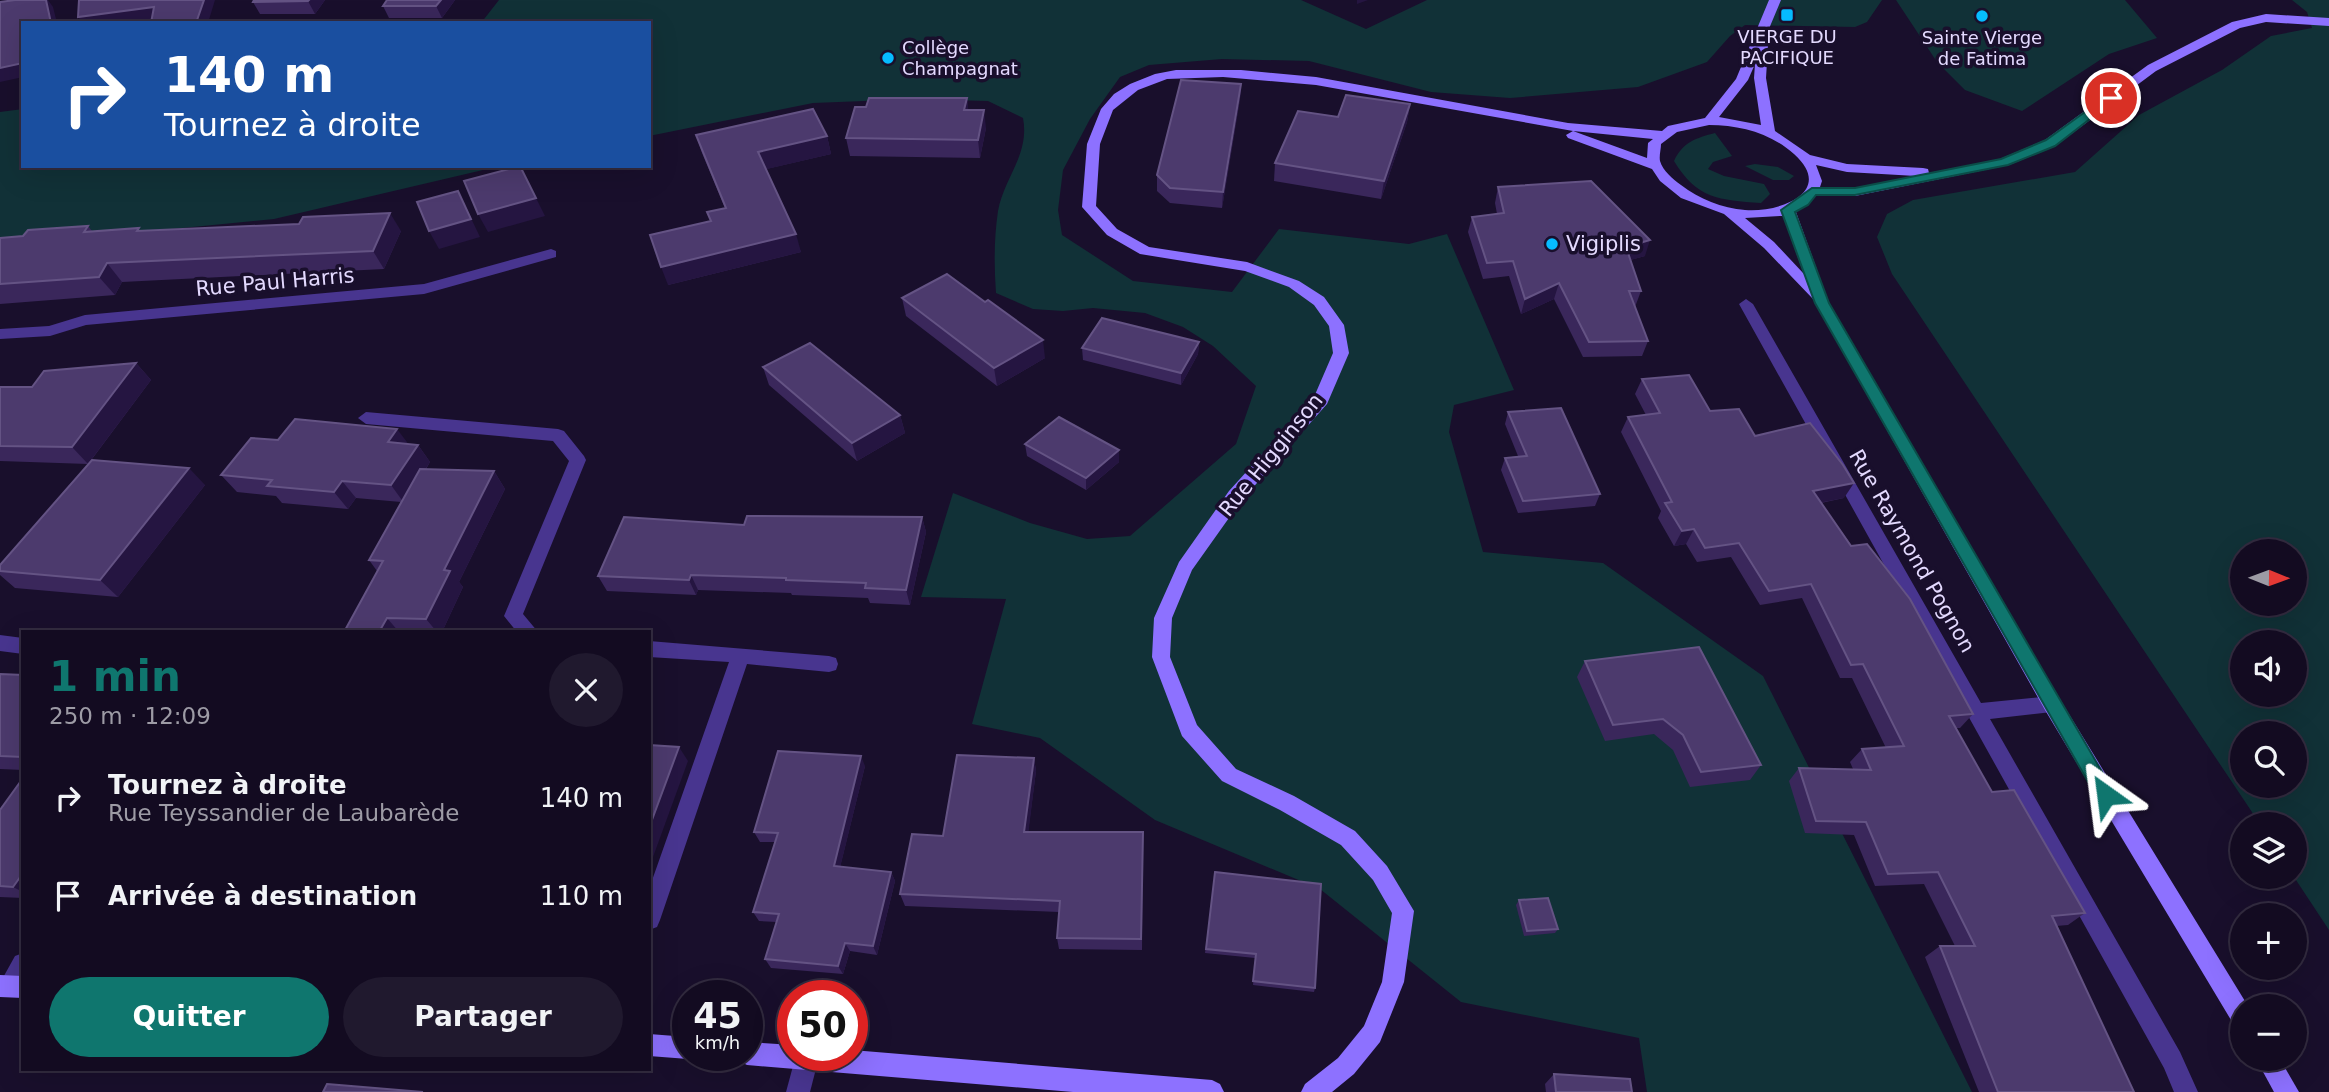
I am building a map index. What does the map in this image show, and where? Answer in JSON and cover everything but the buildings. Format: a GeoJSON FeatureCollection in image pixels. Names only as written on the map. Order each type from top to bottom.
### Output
{"type":"FeatureCollection","features":[{"type":"Feature","properties":{"kind":"street"},"geometry":{"type":"LineString","coordinates":[[1709,121],[1742,80],[1775,0]]}},
{"type":"Feature","properties":{"kind":"street"},"geometry":{"type":"LineString","coordinates":[[1812,191],[1855,192],[2004,162],[2050,143],[2152,68],[2236,25],[2266,18],[2329,22]]}},
{"type":"Feature","properties":{"kind":"street"},"geometry":{"type":"LineString","coordinates":[[1762,36],[1760,78],[1769,132]]}},
{"type":"Feature","properties":{"kind":"street","name":"Rue Higginson"},"geometry":{"type":"LineString","coordinates":[[1312,1092],[1346,1066],[1372,1034],[1392,982],[1403,911],[1380,873],[1348,838],[1287,803],[1229,775],[1189,730],[1161,657],[1163,618],[1185,567],[1235,496],[1321,400],[1341,353],[1336,325],[1319,301],[1294,284],[1247,267],[1145,251],[1112,232],[1089,207],[1090,172],[1097,131],[1108,108],[1132,88],[1165,76],[1203,72],[1295,78],[1428,99],[1533,121],[1613,133],[1662,135]]}},
{"type":"Feature","properties":{"kind":"street","name":"Rue Higginson"},"geometry":{"type":"LineString","coordinates":[[1533,121],[1655,166]]}},
{"type":"Feature","properties":{"kind":"street"},"geometry":{"type":"LineString","coordinates":[[1709,121],[1749,126],[1769,132],[1790,144],[1805,158],[1815,181],[1812,191],[1803,203],[1788,210],[1751,215],[1704,206],[1682,195],[1665,181],[1655,166],[1652,155],[1655,144],[1662,135],[1682,125],[1709,121]]}},
{"type":"Feature","properties":{"kind":"street"},"geometry":{"type":"LineString","coordinates":[[1805,158],[1847,168],[1955,174]]}},
{"type":"Feature","properties":{"kind":"street"},"geometry":{"type":"LineString","coordinates":[[1788,210],[1822,303],[2052,704],[2230,997]]}},
{"type":"Feature","properties":{"kind":"street"},"geometry":{"type":"LineString","coordinates":[[1730,213],[1769,245],[1822,303]]}},
{"type":"Feature","properties":{"kind":"street","name":"Rue Paul Harris"},"geometry":{"type":"LineString","coordinates":[[0,334],[50,331],[85,320],[424,289],[551,254]]}},
{"type":"Feature","properties":{"kind":"street","name":"Rue Raymond Pognon"},"geometry":{"type":"LineString","coordinates":[[1746,304],[1978,712],[2172,1060],[2186,1092]]}},
{"type":"Feature","properties":{"kind":"street"},"geometry":{"type":"LineString","coordinates":[[366,418],[558,435],[578,460],[513,616],[526,630]]}},
{"type":"Feature","properties":{"kind":"street"},"geometry":{"type":"LineString","coordinates":[[0,643],[21,646]]}},
{"type":"Feature","properties":{"kind":"street"},"geometry":{"type":"LineString","coordinates":[[651,649],[829,664]]}},
{"type":"Feature","properties":{"kind":"street"},"geometry":{"type":"LineString","coordinates":[[651,914],[741,655]]}},
{"type":"Feature","properties":{"kind":"street"},"geometry":{"type":"LineString","coordinates":[[1978,712],[2052,704]]}},
{"type":"Feature","properties":{"kind":"street"},"geometry":{"type":"LineString","coordinates":[[11,987],[21,968]]}},
{"type":"Feature","properties":{"kind":"street"},"geometry":{"type":"LineString","coordinates":[[651,1045],[672,1047]]}},
{"type":"Feature","properties":{"kind":"street"},"geometry":{"type":"LineString","coordinates":[[868,1063],[1212,1092]]}},
{"type":"Feature","properties":{"kind":"street"},"geometry":{"type":"LineString","coordinates":[[799,1092],[804,1071]]}},
{"type":"Feature","properties":{"kind":"street"},"geometry":{"type":"LineString","coordinates":[[2274,1071],[2287,1092]]}},
{"type":"Feature","properties":{"kind":"green space"},"geometry":{"type":"Polygon","coordinates":[[[499,0],[1301,0],[1366,29],[1427,0],[1882,0],[1867,22],[1855,27],[1745,25],[1730,36],[1707,62],[1638,87],[1510,98],[1431,92],[1309,61],[1222,59],[1149,65],[1120,77],[1090,119],[1063,170],[1058,210],[1062,235],[1133,281],[1232,292],[1279,229],[1409,244],[1447,234],[1514,390],[1454,405],[1449,432],[1483,552],[1603,563],[1763,676],[1972,1092],[1647,1092],[1639,1038],[1461,1002],[1320,889],[1155,820],[1040,738],[972,724],[1006,599],[921,597],[953,493],[1030,523],[1087,539],[1130,536],[1236,444],[1256,386],[1213,346],[1183,327],[1145,313],[1093,308],[1063,311],[1033,309],[996,293],[998,211],[1020,155],[1024,131],[1023,118],[988,101],[915,99],[813,103],[651,136],[651,21],[483,21],[499,0]]]}},
{"type":"Feature","properties":{"kind":"green space"},"geometry":{"type":"Polygon","coordinates":[[[1896,0],[2125,0],[2157,38],[2109,54],[2022,111],[1965,90],[1937,62],[1896,0]]]}},
{"type":"Feature","properties":{"kind":"green space"},"geometry":{"type":"Polygon","coordinates":[[[2292,0],[2329,0],[2329,930],[2302,889],[2307,889],[2307,812],[2252,812],[2243,798],[2307,798],[2307,721],[2230,721],[2230,779],[1892,274],[1877,237],[1887,214],[1913,200],[2075,172],[2139,115],[2222,70],[2271,36],[2312,28],[2307,12],[2292,0]]]}},
{"type":"Feature","properties":{"kind":"green space"},"geometry":{"type":"Polygon","coordinates":[[[21,109],[21,168],[491,168],[274,219],[0,246],[0,112],[21,109]]]}},
{"type":"Feature","properties":{"kind":"green space"},"geometry":{"type":"Polygon","coordinates":[[[1715,133],[1732,156],[1713,162],[1708,169],[1724,176],[1764,184],[1770,194],[1761,203],[1733,201],[1710,195],[1691,183],[1674,161],[1691,142],[1715,133]]]}},
{"type":"Feature","properties":{"kind":"green space"},"geometry":{"type":"Polygon","coordinates":[[[1755,164],[1778,167],[1794,176],[1789,180],[1773,180],[1745,166],[1755,164]]]}},
{"type":"Feature","properties":{"kind":"place","name":"VIERGE DU PACIFIQUE"},"geometry":{"type":"Point","coordinates":[1787,15]}},
{"type":"Feature","properties":{"kind":"place","name":"Sainte Vierge de Fatima"},"geometry":{"type":"Point","coordinates":[1982,16]}},
{"type":"Feature","properties":{"kind":"place","name":"Collège Champagnat"},"geometry":{"type":"Point","coordinates":[888,58]}},
{"type":"Feature","properties":{"kind":"place","name":"Vigiplis"},"geometry":{"type":"Point","coordinates":[1552,244]}},
{"type":"Feature","properties":{"kind":"route"},"geometry":{"type":"LineString","coordinates":[[2106,795],[1822,303],[1797,241],[1788,210],[1803,203],[1812,191],[1855,192],[2004,162],[2050,143],[2111,98]]}}]}
